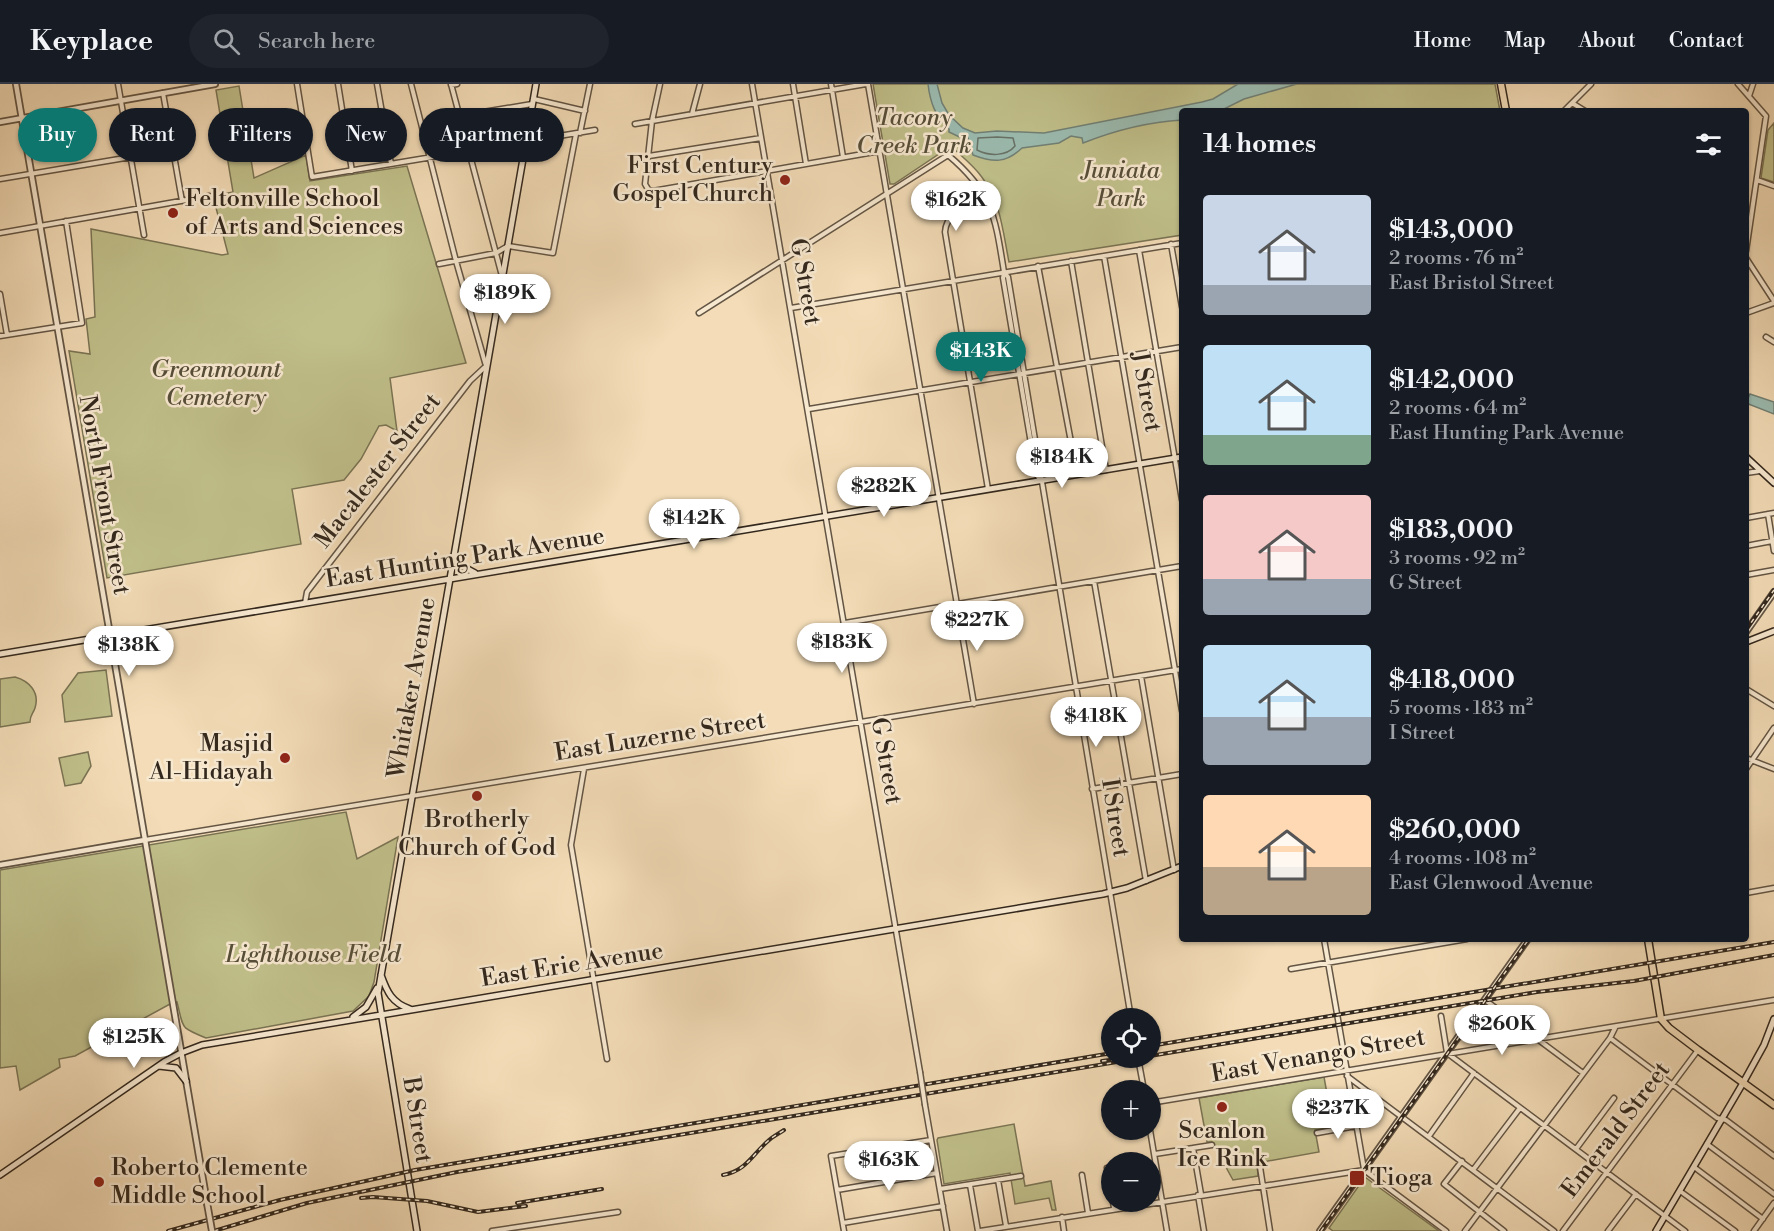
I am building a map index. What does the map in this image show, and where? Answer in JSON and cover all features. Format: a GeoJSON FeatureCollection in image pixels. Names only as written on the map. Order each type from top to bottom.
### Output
{"type":"FeatureCollection","features":[{"type":"Feature","properties":{"kind":"main road","name":"Whitaker Avenue"},"geometry":{"type":"LineString","coordinates":[[532,108],[536,84]]}},
{"type":"Feature","properties":{"kind":"main road"},"geometry":{"type":"LineString","coordinates":[[1502,84],[1506,108]]}},
{"type":"Feature","properties":{"kind":"main road","name":"Whitaker Avenue"},"geometry":{"type":"LineString","coordinates":[[381,1015],[379,984],[522,162]]}},
{"type":"Feature","properties":{"kind":"main road","name":"East Hunting Park Avenue"},"geometry":{"type":"LineString","coordinates":[[0,654],[1179,458]]}},
{"type":"Feature","properties":{"kind":"main road"},"geometry":{"type":"LineString","coordinates":[[1749,460],[1774,483]]}},
{"type":"Feature","properties":{"kind":"main road"},"geometry":{"type":"LineString","coordinates":[[453,557],[461,566],[476,574]]}},
{"type":"Feature","properties":{"kind":"main road"},"geometry":{"type":"LineString","coordinates":[[1749,641],[1774,631]]}},
{"type":"Feature","properties":{"kind":"main road","name":"East Erie Avenue"},"geometry":{"type":"LineString","coordinates":[[0,1175],[159,1066],[181,1053],[212,1043],[1109,893],[1179,868]]}},
{"type":"Feature","properties":{"kind":"main road"},"geometry":{"type":"LineString","coordinates":[[1648,942],[1661,1019],[1669,1028],[1774,1105]]}},
{"type":"Feature","properties":{"kind":"main road"},"geometry":{"type":"LineString","coordinates":[[381,974],[386,991],[392,999],[402,1006],[418,1008]]}},
{"type":"Feature","properties":{"kind":"main road"},"geometry":{"type":"LineString","coordinates":[[345,1021],[366,1007],[379,984]]}},
{"type":"Feature","properties":{"kind":"main road","name":"B Street"},"geometry":{"type":"LineString","coordinates":[[381,1015],[417,1231]]}},
{"type":"Feature","properties":{"kind":"main road"},"geometry":{"type":"LineString","coordinates":[[1656,1231],[1743,1083],[1764,1045],[1774,1020]]}},
{"type":"Feature","properties":{"kind":"main road"},"geometry":{"type":"LineString","coordinates":[[159,1066],[176,1068],[186,1081]]}},
{"type":"Feature","properties":{"kind":"street","name":"North Front Street"},"geometry":{"type":"LineString","coordinates":[[16,84],[20,108]]}},
{"type":"Feature","properties":{"kind":"street"},"geometry":{"type":"LineString","coordinates":[[118,84],[122,108]]}},
{"type":"Feature","properties":{"kind":"street"},"geometry":{"type":"LineString","coordinates":[[168,84],[170,92]]}},
{"type":"Feature","properties":{"kind":"street"},"geometry":{"type":"LineString","coordinates":[[80,108],[215,84]]}},
{"type":"Feature","properties":{"kind":"street"},"geometry":{"type":"LineString","coordinates":[[297,84],[312,177],[419,160]]}},
{"type":"Feature","properties":{"kind":"street"},"geometry":{"type":"LineString","coordinates":[[338,84],[352,171]]}},
{"type":"Feature","properties":{"kind":"street"},"geometry":{"type":"LineString","coordinates":[[377,84],[391,164]]}},
{"type":"Feature","properties":{"kind":"street"},"geometry":{"type":"LineString","coordinates":[[411,84],[419,115]]}},
{"type":"Feature","properties":{"kind":"street"},"geometry":{"type":"LineString","coordinates":[[457,84],[451,85],[457,108]]}},
{"type":"Feature","properties":{"kind":"street"},"geometry":{"type":"LineString","coordinates":[[439,264],[496,253],[508,246],[554,253],[590,84]]}},
{"type":"Feature","properties":{"kind":"street"},"geometry":{"type":"LineString","coordinates":[[660,84],[652,121],[645,184],[653,191],[880,151]]}},
{"type":"Feature","properties":{"kind":"street"},"geometry":{"type":"LineString","coordinates":[[692,114],[700,84]]}},
{"type":"Feature","properties":{"kind":"street","name":"G Street"},"geometry":{"type":"LineString","coordinates":[[752,84],[947,1231]]}},
{"type":"Feature","properties":{"kind":"street"},"geometry":{"type":"LineString","coordinates":[[793,84],[806,164]]}},
{"type":"Feature","properties":{"kind":"street"},"geometry":{"type":"LineString","coordinates":[[831,84],[843,158]]}},
{"type":"Feature","properties":{"kind":"street"},"geometry":{"type":"LineString","coordinates":[[635,124],[867,84],[974,704]]}},
{"type":"Feature","properties":{"kind":"street"},"geometry":{"type":"LineString","coordinates":[[1567,108],[1591,84]]}},
{"type":"Feature","properties":{"kind":"street"},"geometry":{"type":"LineString","coordinates":[[1738,84],[1766,116],[1774,116]]}},
{"type":"Feature","properties":{"kind":"street"},"geometry":{"type":"LineString","coordinates":[[1749,97],[1753,84]]}},
{"type":"Feature","properties":{"kind":"street"},"geometry":{"type":"LineString","coordinates":[[163,93],[182,201]]}},
{"type":"Feature","properties":{"kind":"street"},"geometry":{"type":"LineString","coordinates":[[501,108],[533,102],[585,111]]}},
{"type":"Feature","properties":{"kind":"street"},"geometry":{"type":"LineString","coordinates":[[1572,103],[1580,108]]}},
{"type":"Feature","properties":{"kind":"street"},"geometry":{"type":"LineString","coordinates":[[1749,232],[1766,116]]}},
{"type":"Feature","properties":{"kind":"street"},"geometry":{"type":"LineString","coordinates":[[0,122],[18,119]]}},
{"type":"Feature","properties":{"kind":"street"},"geometry":{"type":"LineString","coordinates":[[564,135],[596,130]]}},
{"type":"Feature","properties":{"kind":"street"},"geometry":{"type":"LineString","coordinates":[[649,156],[761,138]]}},
{"type":"Feature","properties":{"kind":"street","name":"I Street"},"geometry":{"type":"LineString","coordinates":[[887,194],[948,155],[974,179],[984,193],[995,220],[1036,473],[1041,481],[1129,1008]]}},
{"type":"Feature","properties":{"kind":"street"},"geometry":{"type":"LineString","coordinates":[[0,179],[109,161]]}},
{"type":"Feature","properties":{"kind":"street","name":"North Front Street"},"geometry":{"type":"LineString","coordinates":[[29,162],[212,1231]]}},
{"type":"Feature","properties":{"kind":"street"},"geometry":{"type":"LineString","coordinates":[[132,162],[144,234]]}},
{"type":"Feature","properties":{"kind":"street"},"geometry":{"type":"LineString","coordinates":[[431,162],[486,366]]}},
{"type":"Feature","properties":{"kind":"street"},"geometry":{"type":"LineString","coordinates":[[472,162],[502,276]]}},
{"type":"Feature","properties":{"kind":"street"},"geometry":{"type":"LineString","coordinates":[[1757,180],[1774,186]]}},
{"type":"Feature","properties":{"kind":"street"},"geometry":{"type":"LineString","coordinates":[[984,193],[951,215],[945,225],[988,489]]}},
{"type":"Feature","properties":{"kind":"street"},"geometry":{"type":"LineString","coordinates":[[699,313],[887,194]]}},
{"type":"Feature","properties":{"kind":"street"},"geometry":{"type":"LineString","coordinates":[[0,232],[209,196]]}},
{"type":"Feature","properties":{"kind":"street"},"geometry":{"type":"LineString","coordinates":[[0,336],[82,323],[66,221]]}},
{"type":"Feature","properties":{"kind":"street"},"geometry":{"type":"LineString","coordinates":[[791,308],[1179,243]]}},
{"type":"Feature","properties":{"kind":"street"},"geometry":{"type":"LineString","coordinates":[[1171,244],[1179,290]]}},
{"type":"Feature","properties":{"kind":"street"},"geometry":{"type":"LineString","coordinates":[[1139,250],[1179,482]]}},
{"type":"Feature","properties":{"kind":"street","name":"J Street"},"geometry":{"type":"LineString","coordinates":[[1104,256],[1179,693]]}},
{"type":"Feature","properties":{"kind":"street"},"geometry":{"type":"LineString","coordinates":[[1071,261],[1106,470]]}},
{"type":"Feature","properties":{"kind":"street"},"geometry":{"type":"LineString","coordinates":[[1749,263],[1774,302],[1749,312]]}},
{"type":"Feature","properties":{"kind":"street"},"geometry":{"type":"LineString","coordinates":[[1038,266],[1077,475]]}},
{"type":"Feature","properties":{"kind":"street"},"geometry":{"type":"LineString","coordinates":[[0,294],[7,335]]}},
{"type":"Feature","properties":{"kind":"street"},"geometry":{"type":"LineString","coordinates":[[1766,337],[1774,342]]}},
{"type":"Feature","properties":{"kind":"street"},"geometry":{"type":"LineString","coordinates":[[809,409],[1179,347]]}},
{"type":"Feature","properties":{"kind":"street","name":"Macalester Street"},"geometry":{"type":"LineString","coordinates":[[305,603],[307,592],[470,381],[486,366]]}},
{"type":"Feature","properties":{"kind":"street"},"geometry":{"type":"LineString","coordinates":[[1749,473],[1761,471]]}},
{"type":"Feature","properties":{"kind":"street"},"geometry":{"type":"LineString","coordinates":[[1749,517],[1774,513]]}},
{"type":"Feature","properties":{"kind":"street"},"geometry":{"type":"LineString","coordinates":[[1768,514],[1774,551]]}},
{"type":"Feature","properties":{"kind":"street"},"geometry":{"type":"LineString","coordinates":[[1749,545],[1772,541]]}},
{"type":"Feature","properties":{"kind":"street"},"geometry":{"type":"LineString","coordinates":[[845,623],[1179,567]]}},
{"type":"Feature","properties":{"kind":"street"},"geometry":{"type":"LineString","coordinates":[[1749,574],[1774,570]]}},
{"type":"Feature","properties":{"kind":"street"},"geometry":{"type":"LineString","coordinates":[[1094,581],[1146,881]]}},
{"type":"Feature","properties":{"kind":"street"},"geometry":{"type":"LineString","coordinates":[[1749,628],[1774,592]]}},
{"type":"Feature","properties":{"kind":"street","name":"East Luzerne Street"},"geometry":{"type":"LineString","coordinates":[[145,840],[1179,669]]}},
{"type":"Feature","properties":{"kind":"street"},"geometry":{"type":"LineString","coordinates":[[1141,676],[1174,870]]}},
{"type":"Feature","properties":{"kind":"street"},"geometry":{"type":"LineString","coordinates":[[1749,691],[1774,706]]}},
{"type":"Feature","properties":{"kind":"street"},"geometry":{"type":"LineString","coordinates":[[1749,764],[1774,729]]}},
{"type":"Feature","properties":{"kind":"street"},"geometry":{"type":"LineString","coordinates":[[1749,759],[1774,769]]}},
{"type":"Feature","properties":{"kind":"street"},"geometry":{"type":"LineString","coordinates":[[584,769],[571,845],[607,1059]]}},
{"type":"Feature","properties":{"kind":"street"},"geometry":{"type":"LineString","coordinates":[[1092,789],[1179,774]]}},
{"type":"Feature","properties":{"kind":"street"},"geometry":{"type":"LineString","coordinates":[[0,864],[145,840]]}},
{"type":"Feature","properties":{"kind":"street"},"geometry":{"type":"LineString","coordinates":[[1749,892],[1774,888]]}},
{"type":"Feature","properties":{"kind":"street"},"geometry":{"type":"LineString","coordinates":[[1324,942],[1364,1170],[1446,1231]]}},
{"type":"Feature","properties":{"kind":"street"},"geometry":{"type":"LineString","coordinates":[[1290,969],[1431,942]]}},
{"type":"Feature","properties":{"kind":"street"},"geometry":{"type":"LineString","coordinates":[[1322,1230],[1526,942]]}},
{"type":"Feature","properties":{"kind":"street"},"geometry":{"type":"LineString","coordinates":[[1485,1000],[1582,1073]]}},
{"type":"Feature","properties":{"kind":"street"},"geometry":{"type":"LineString","coordinates":[[1447,1053],[1774,1000]]}},
{"type":"Feature","properties":{"kind":"street"},"geometry":{"type":"LineString","coordinates":[[1441,1016],[1447,1053]]}},
{"type":"Feature","properties":{"kind":"street"},"geometry":{"type":"LineString","coordinates":[[1465,1231],[1610,1038],[1615,1027]]}},
{"type":"Feature","properties":{"kind":"street"},"geometry":{"type":"LineString","coordinates":[[1610,1038],[1672,1085],[1721,1120],[1726,1120],[1774,1156]]}},
{"type":"Feature","properties":{"kind":"street","name":"Emerald Street"},"geometry":{"type":"LineString","coordinates":[[1563,1231],[1698,1050]]}},
{"type":"Feature","properties":{"kind":"street","name":"East Venango Street"},"geometry":{"type":"LineString","coordinates":[[1161,1101],[1447,1053],[1685,1231]]}},
{"type":"Feature","properties":{"kind":"street"},"geometry":{"type":"LineString","coordinates":[[1429,1136],[1474,1073]]}},
{"type":"Feature","properties":{"kind":"street"},"geometry":{"type":"LineString","coordinates":[[1347,1076],[1554,1231]]}},
{"type":"Feature","properties":{"kind":"street"},"geometry":{"type":"LineString","coordinates":[[1576,1149],[1614,1098]]}},
{"type":"Feature","properties":{"kind":"street"},"geometry":{"type":"LineString","coordinates":[[1473,1170],[1520,1108]]}},
{"type":"Feature","properties":{"kind":"street"},"geometry":{"type":"LineString","coordinates":[[1317,1133],[1356,1126]]}},
{"type":"Feature","properties":{"kind":"street"},"geometry":{"type":"LineString","coordinates":[[844,1231],[831,1156],[932,1140]]}},
{"type":"Feature","properties":{"kind":"street"},"geometry":{"type":"LineString","coordinates":[[1707,1144],[1774,1194]]}},
{"type":"Feature","properties":{"kind":"street"},"geometry":{"type":"LineString","coordinates":[[1161,1153],[1212,1145]]}},
{"type":"Feature","properties":{"kind":"street"},"geometry":{"type":"LineString","coordinates":[[1193,1148],[1204,1231]]}},
{"type":"Feature","properties":{"kind":"street"},"geometry":{"type":"LineString","coordinates":[[1462,1161],[1444,1184],[1504,1231]]}},
{"type":"Feature","properties":{"kind":"street"},"geometry":{"type":"LineString","coordinates":[[1260,1167],[1270,1231]]}},
{"type":"Feature","properties":{"kind":"street"},"geometry":{"type":"LineString","coordinates":[[1693,1167],[1763,1219]]}},
{"type":"Feature","properties":{"kind":"street"},"geometry":{"type":"LineString","coordinates":[[1162,1201],[1364,1170]]}},
{"type":"Feature","properties":{"kind":"street"},"geometry":{"type":"LineString","coordinates":[[837,1190],[937,1173]]}},
{"type":"Feature","properties":{"kind":"street"},"geometry":{"type":"LineString","coordinates":[[1082,1175],[1089,1213]]}},
{"type":"Feature","properties":{"kind":"street"},"geometry":{"type":"LineString","coordinates":[[940,1190],[1021,1176]]}},
{"type":"Feature","properties":{"kind":"street"},"geometry":{"type":"LineString","coordinates":[[998,1180],[1006,1226]]}},
{"type":"Feature","properties":{"kind":"street"},"geometry":{"type":"LineString","coordinates":[[970,1185],[979,1231],[1101,1211]]}},
{"type":"Feature","properties":{"kind":"street"},"geometry":{"type":"LineString","coordinates":[[1679,1190],[1735,1231]]}},
{"type":"Feature","properties":{"kind":"street"},"geometry":{"type":"LineString","coordinates":[[1161,1194],[1167,1231]]}},
{"type":"Feature","properties":{"kind":"street"},"geometry":{"type":"LineString","coordinates":[[1608,1231],[1636,1194]]}},
{"type":"Feature","properties":{"kind":"street"},"geometry":{"type":"LineString","coordinates":[[1754,1231],[1774,1203]]}},
{"type":"Feature","properties":{"kind":"street"},"geometry":{"type":"LineString","coordinates":[[843,1223],[943,1206]]}},
{"type":"Feature","properties":{"kind":"street"},"geometry":{"type":"LineString","coordinates":[[492,1231],[618,1212]]}},
{"type":"Feature","properties":{"kind":"street"},"geometry":{"type":"LineString","coordinates":[[1062,1217],[1064,1231]]}},
{"type":"Feature","properties":{"kind":"green space"},"geometry":{"type":"Polygon","coordinates":[[[873,84],[1495,84],[1499,108],[1179,108],[1179,235],[1009,262],[997,207],[988,186],[971,164],[951,146],[894,184],[890,184],[873,84]]]}},
{"type":"Feature","properties":{"kind":"green space","name":"Greenmount Cemetery"},"geometry":{"type":"Polygon","coordinates":[[[239,86],[243,108],[219,108],[216,90],[239,86]]]}},
{"type":"Feature","properties":{"kind":"green space"},"geometry":{"type":"Polygon","coordinates":[[[1774,123],[1774,182],[1761,178],[1768,130],[1774,123]]]}},
{"type":"Feature","properties":{"kind":"green space","name":"Greenmount Cemetery"},"geometry":{"type":"Polygon","coordinates":[[[228,162],[251,162],[254,178],[290,162],[307,162],[310,181],[407,166],[466,363],[390,378],[397,431],[386,425],[379,426],[361,459],[344,480],[292,489],[301,544],[107,578],[69,351],[90,354],[86,319],[95,317],[91,229],[222,255],[228,254],[213,196],[233,192],[228,162]]]}},
{"type":"Feature","properties":{"kind":"green space"},"geometry":{"type":"Polygon","coordinates":[[[106,670],[112,716],[65,722],[62,695],[78,673],[106,670]]]}},
{"type":"Feature","properties":{"kind":"green space"},"geometry":{"type":"Polygon","coordinates":[[[15,677],[29,684],[35,692],[35,708],[30,722],[0,727],[0,679],[15,677]]]}},
{"type":"Feature","properties":{"kind":"green space"},"geometry":{"type":"Polygon","coordinates":[[[88,752],[91,766],[81,783],[65,786],[59,758],[88,752]]]}},
{"type":"Feature","properties":{"kind":"green space","name":"Lighthouse Field"},"geometry":{"type":"Polygon","coordinates":[[[346,812],[357,859],[398,837],[374,982],[369,996],[353,1011],[206,1038],[191,1032],[184,1026],[177,1002],[75,1056],[59,1059],[60,1067],[20,1090],[16,1066],[0,1068],[0,870],[346,812]]]}},
{"type":"Feature","properties":{"kind":"green space"},"geometry":{"type":"Polygon","coordinates":[[[1324,1077],[1333,1127],[1315,1130],[1319,1152],[1257,1163],[1258,1176],[1233,1180],[1212,1142],[1207,1142],[1199,1098],[1324,1077]]]}},
{"type":"Feature","properties":{"kind":"green space"},"geometry":{"type":"Polygon","coordinates":[[[1014,1124],[1025,1186],[1051,1181],[1056,1210],[1052,1210],[1049,1198],[1015,1204],[1010,1173],[944,1184],[938,1138],[1014,1124]]]}},
{"type":"Feature","properties":{"kind":"green space"},"geometry":{"type":"Polygon","coordinates":[[[1365,1177],[1439,1231],[1333,1231],[1329,1228],[1365,1177]]]}},
{"type":"Feature","properties":{"kind":"water"},"geometry":{"type":"Polygon","coordinates":[[[928,84],[937,84],[942,103],[949,115],[963,128],[975,133],[997,131],[1044,133],[1202,102],[1213,99],[1238,84],[1297,84],[1244,99],[1226,108],[1179,108],[1179,120],[1132,127],[1083,143],[1082,138],[1071,136],[1059,143],[1022,148],[1011,157],[999,160],[973,155],[968,138],[966,140],[949,132],[930,97],[928,84]]]}},
{"type":"Feature","properties":{"kind":"water"},"geometry":{"type":"Polygon","coordinates":[[[1750,394],[1774,402],[1774,414],[1749,404],[1750,394]]]}},
{"type":"Feature","properties":{"kind":"railway"},"geometry":{"type":"LineString","coordinates":[[1749,626],[1774,590]]}},
{"type":"Feature","properties":{"kind":"railway"},"geometry":{"type":"LineString","coordinates":[[1321,1231],[1527,942]]}},
{"type":"Feature","properties":{"kind":"railway"},"geometry":{"type":"LineString","coordinates":[[1161,1044],[1774,942]]}},
{"type":"Feature","properties":{"kind":"railway"},"geometry":{"type":"LineString","coordinates":[[1161,1054],[1537,992],[1634,981],[1774,955]]}},
{"type":"Feature","properties":{"kind":"railway"},"geometry":{"type":"LineString","coordinates":[[168,1231],[280,1200],[415,1170],[1101,1055]]}},
{"type":"Feature","properties":{"kind":"railway"},"geometry":{"type":"LineString","coordinates":[[214,1231],[307,1203],[457,1172],[1101,1065]]}},
{"type":"Feature","properties":{"kind":"railway"},"geometry":{"type":"LineString","coordinates":[[723,1175],[743,1166],[784,1130]]}},
{"type":"Feature","properties":{"kind":"railway"},"geometry":{"type":"LineString","coordinates":[[517,1203],[602,1189]]}},
{"type":"Feature","properties":{"kind":"railway"},"geometry":{"type":"LineString","coordinates":[[361,1198],[427,1201],[478,1212],[526,1206]]}},
{"type":"Feature","properties":{"kind":"place","name":"First Century Gospel Church"},"geometry":{"type":"Point","coordinates":[785,180]}},
{"type":"Feature","properties":{"kind":"place","name":"Feltonville School of Arts and Sciences"},"geometry":{"type":"Point","coordinates":[173,213]}},
{"type":"Feature","properties":{"kind":"place","name":"Masjid Al-Hidayah"},"geometry":{"type":"Point","coordinates":[285,758]}},
{"type":"Feature","properties":{"kind":"place","name":"Brotherly Church of God"},"geometry":{"type":"Point","coordinates":[477,796]}},
{"type":"Feature","properties":{"kind":"place","name":"Scanlon Ice Rink"},"geometry":{"type":"Point","coordinates":[1222,1107]}},
{"type":"Feature","properties":{"kind":"place","name":"Tioga"},"geometry":{"type":"Point","coordinates":[1357,1178]}},
{"type":"Feature","properties":{"kind":"place","name":"Roberto Clemente Middle School"},"geometry":{"type":"Point","coordinates":[99,1182]}},
{"type":"Feature","properties":{"kind":"park label","name":"Tacony Creek Park"},"geometry":{"type":"Point","coordinates":[914,132]}},
{"type":"Feature","properties":{"kind":"park label","name":"Juniata Park"},"geometry":{"type":"Point","coordinates":[1121,185]}}]}
